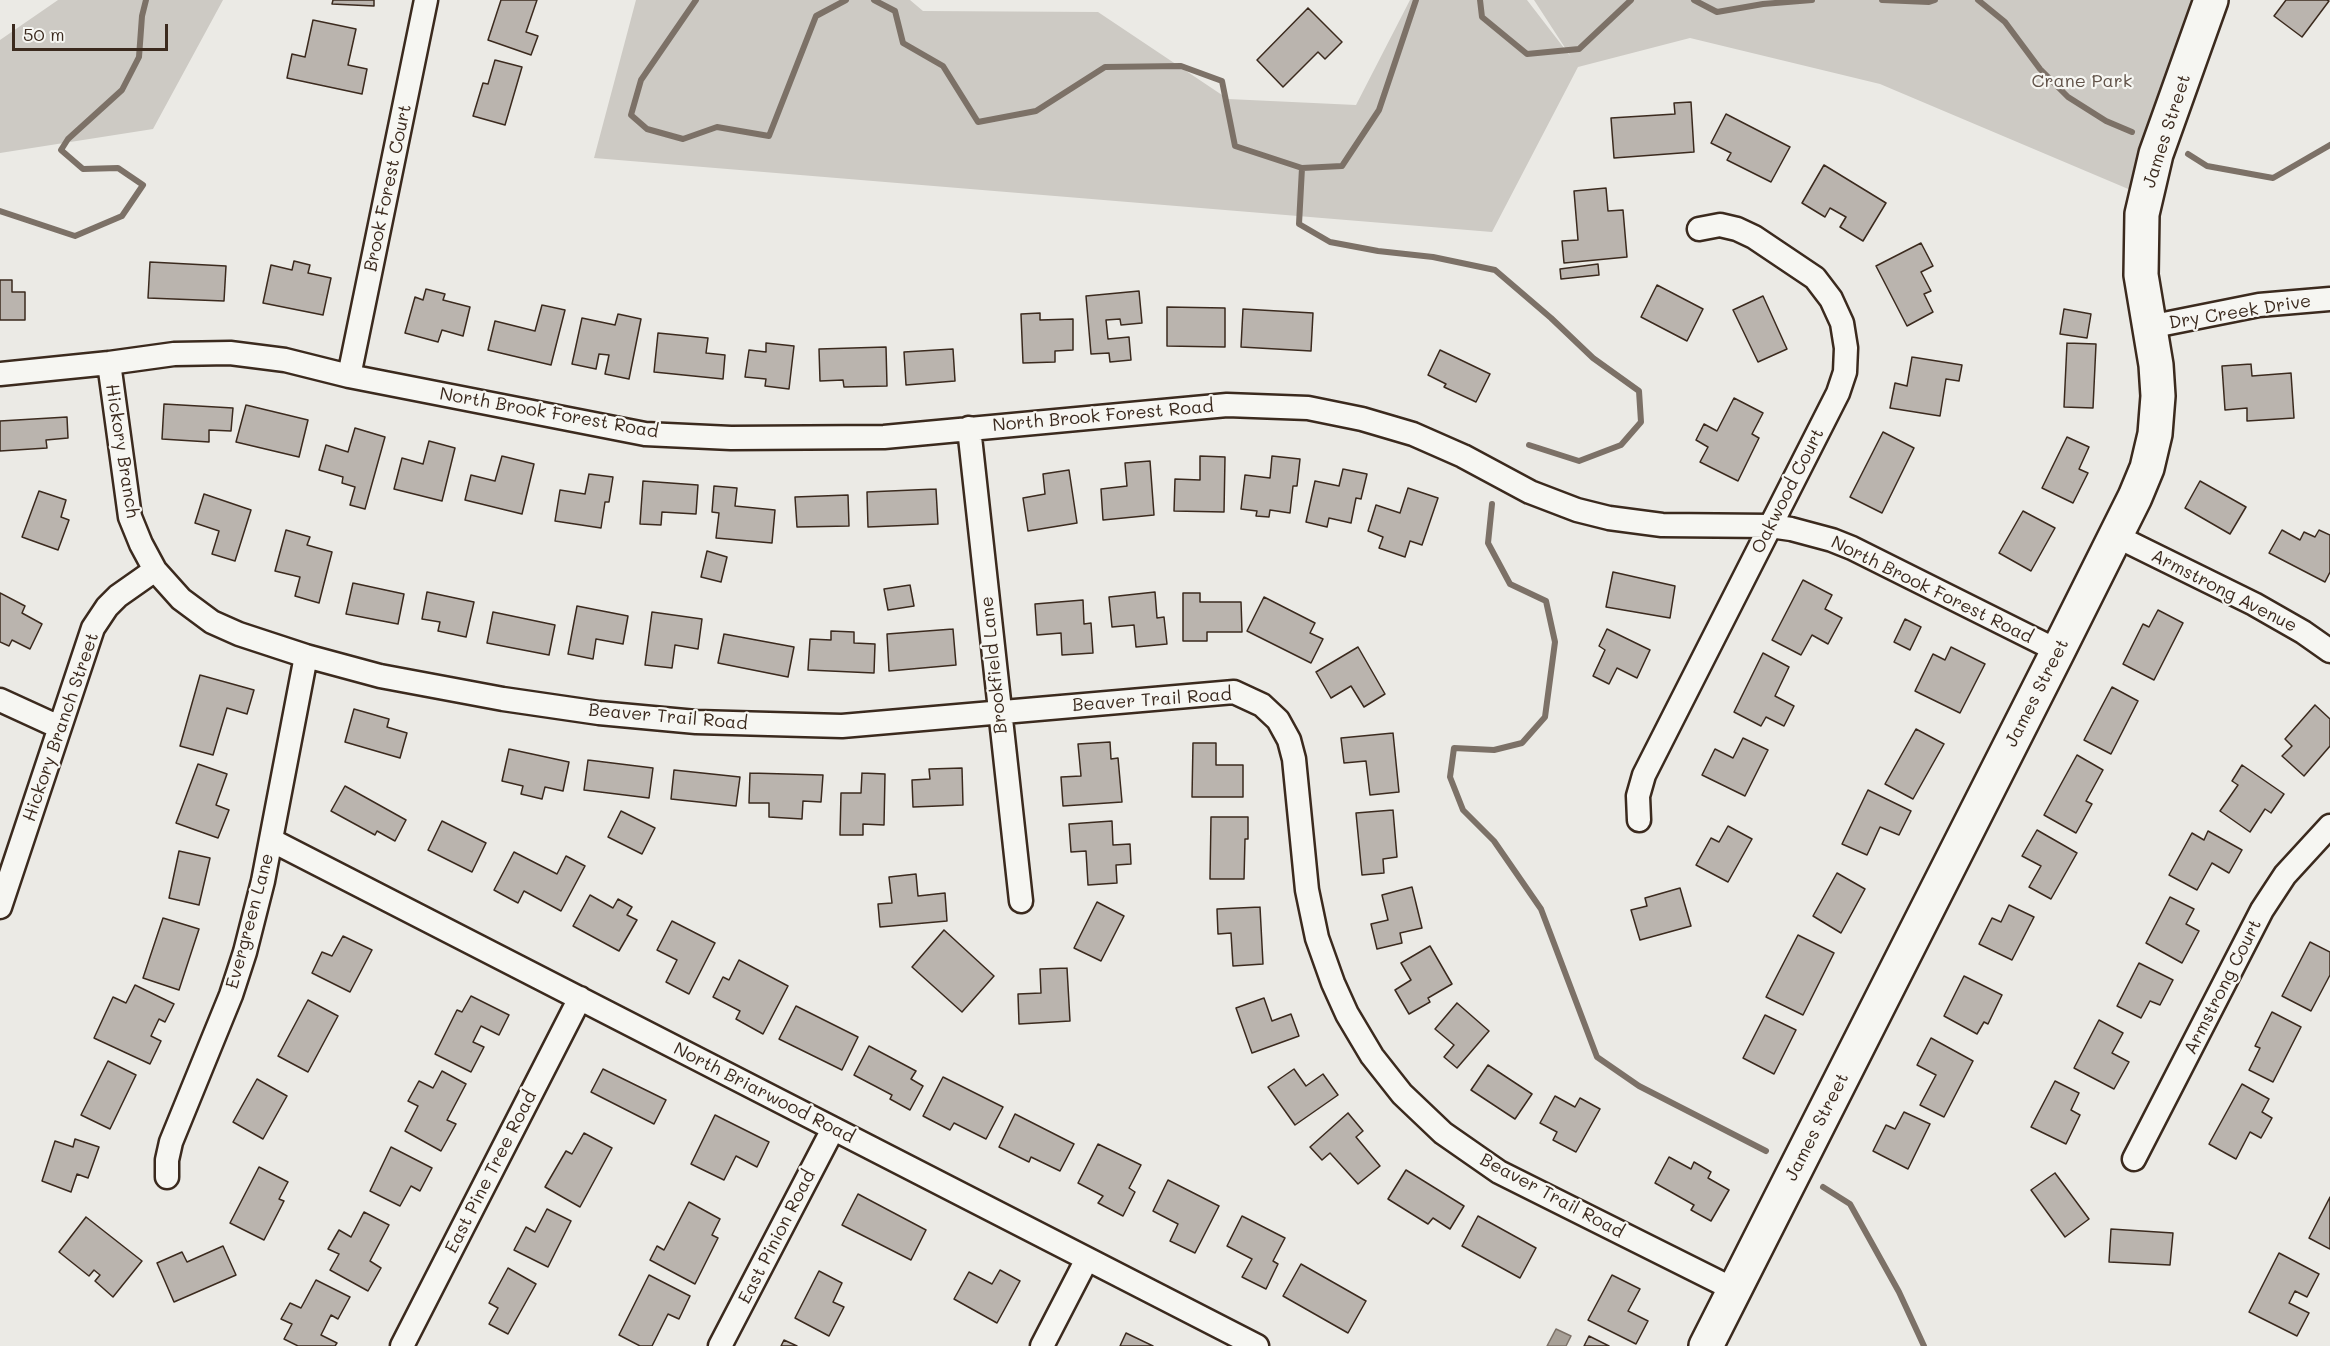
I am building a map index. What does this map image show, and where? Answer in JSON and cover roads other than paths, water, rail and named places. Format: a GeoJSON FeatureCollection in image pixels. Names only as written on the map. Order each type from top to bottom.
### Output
{"type":"FeatureCollection","features":[{"type":"Feature","properties":{"kind":"street","name":"Brook Forest Court"},"geometry":{"type":"LineString","coordinates":[[349,376],[426,0]]}},
{"type":"Feature","properties":{"kind":"street","name":"James Street"},"geometry":{"type":"LineString","coordinates":[[1706,1346],[2116,536],[2147,468],[2155,434],[2158,396],[2156,365],[2141,275],[2142,214],[2156,154],[2211,0]]}},
{"type":"Feature","properties":{"kind":"street","name":"Oakwood Court"},"geometry":{"type":"LineString","coordinates":[[1639,820],[1638,796],[1644,775],[1838,393],[1845,372],[1846,348],[1842,323],[1831,299],[1815,278],[1755,237],[1737,229],[1720,225],[1699,229]]}},
{"type":"Feature","properties":{"kind":"street","name":"Dry Creek Drive"},"geometry":{"type":"LineString","coordinates":[[2149,327],[2259,304],[2330,298]]}},
{"type":"Feature","properties":{"kind":"street","name":"North Brook Forest Road"},"geometry":{"type":"LineString","coordinates":[[0,374],[174,354],[230,353],[285,360],[349,376],[645,434],[731,438],[884,437],[1227,405],[1282,405],[1308,408],[1362,418],[1413,434],[1463,456],[1530,492],[1599,515],[1662,525],[1770,526],[1791,529],[1852,548],[2058,651]]}},
{"type":"Feature","properties":{"kind":"street","name":"Hickory Branch"},"geometry":{"type":"LineString","coordinates":[[109,363],[130,517],[155,570],[181,599],[212,622],[239,634],[306,656]]}},
{"type":"Feature","properties":{"kind":"street","name":"Brookfield Lane"},"geometry":{"type":"LineString","coordinates":[[969,428],[1021,901]]}},
{"type":"Feature","properties":{"kind":"street","name":"Armstrong Avenue"},"geometry":{"type":"LineString","coordinates":[[2116,536],[2254,604],[2303,632],[2330,651]]}},
{"type":"Feature","properties":{"kind":"street","name":"Hickory Branch Street"},"geometry":{"type":"LineString","coordinates":[[0,907],[93,628],[117,596],[155,570]]}},
{"type":"Feature","properties":{"kind":"street","name":"Beaver Trail Road"},"geometry":{"type":"LineString","coordinates":[[306,656],[380,676],[502,699],[599,713],[696,722],[842,726],[1234,692],[1262,705],[1278,720],[1289,740],[1294,759],[1307,890],[1317,938],[1333,984],[1347,1014],[1372,1056],[1402,1094],[1443,1133],[1499,1172],[1734,1290]]}},
{"type":"Feature","properties":{"kind":"street","name":"Evergreen Lane"},"geometry":{"type":"LineString","coordinates":[[167,1177],[167,1160],[171,1143],[216,1034],[242,960],[263,880],[306,656]]}},
{"type":"Feature","properties":{"kind":"street"},"geometry":{"type":"LineString","coordinates":[[0,700],[59,727]]}},
{"type":"Feature","properties":{"kind":"street","name":"Armstrong Court"},"geometry":{"type":"LineString","coordinates":[[2134,1160],[2262,910],[2285,875],[2330,826]]}},
{"type":"Feature","properties":{"kind":"street","name":"North Briarwood Road"},"geometry":{"type":"LineString","coordinates":[[271,840],[1257,1346]]}},
{"type":"Feature","properties":{"kind":"street","name":"East Pine Tree Road"},"geometry":{"type":"LineString","coordinates":[[402,1346],[579,998]]}},
{"type":"Feature","properties":{"kind":"street","name":"East Pinion Road"},"geometry":{"type":"LineString","coordinates":[[720,1346],[833,1129]]}},
{"type":"Feature","properties":{"kind":"street"},"geometry":{"type":"LineString","coordinates":[[1042,1346],[1087,1259]]}},
{"type":"Feature","properties":{"kind":"waterway"},"geometry":{"type":"LineString","coordinates":[[0,211],[75,236],[122,216],[143,185],[118,168],[83,169],[61,150],[68,139],[122,90],[139,57],[142,16],[146,0]]}},
{"type":"Feature","properties":{"kind":"waterway"},"geometry":{"type":"LineString","coordinates":[[696,0],[641,80],[631,115],[647,129],[683,139],[717,127],[769,136],[816,16],[846,0]]}},
{"type":"Feature","properties":{"kind":"waterway"},"geometry":{"type":"LineString","coordinates":[[874,0],[895,11],[903,43],[943,66],[978,122],[1036,111],[1105,67],[1181,66],[1222,81],[1235,146],[1302,168],[1342,166],[1379,110],[1416,0]]}},
{"type":"Feature","properties":{"kind":"waterway"},"geometry":{"type":"LineString","coordinates":[[1480,0],[1482,17],[1527,54],[1579,49],[1631,0]]}},
{"type":"Feature","properties":{"kind":"waterway"},"geometry":{"type":"LineString","coordinates":[[1694,0],[1717,12],[1763,4],[1812,0]]}},
{"type":"Feature","properties":{"kind":"waterway"},"geometry":{"type":"LineString","coordinates":[[1882,0],[1929,2],[1935,0]]}},
{"type":"Feature","properties":{"kind":"waterway"},"geometry":{"type":"LineString","coordinates":[[1978,0],[2005,22],[2040,69],[2068,97],[2106,121],[2132,132]]}},
{"type":"Feature","properties":{"kind":"waterway"},"geometry":{"type":"LineString","coordinates":[[2188,154],[2207,166],[2273,178],[2330,145]]}},
{"type":"Feature","properties":{"kind":"waterway"},"geometry":{"type":"LineString","coordinates":[[1302,168],[1299,224],[1330,242],[1378,251],[1433,257],[1495,270],[1593,358],[1639,391],[1641,422],[1621,445],[1579,461],[1529,445]]}},
{"type":"Feature","properties":{"kind":"waterway"},"geometry":{"type":"LineString","coordinates":[[1492,504],[1488,543],[1510,584],[1546,601],[1555,642],[1545,717],[1522,743],[1494,750],[1454,748],[1450,777],[1463,810],[1494,841],[1541,909],[1597,1057],[1639,1086],[1766,1151]]}},
{"type":"Feature","properties":{"kind":"waterway"},"geometry":{"type":"LineString","coordinates":[[1823,1187],[1850,1204],[1899,1292],[1924,1346]]}},
{"type":"Feature","properties":{"kind":"park label","name":"Crane Park"},"geometry":{"type":"Point","coordinates":[2082,81]}}]}
